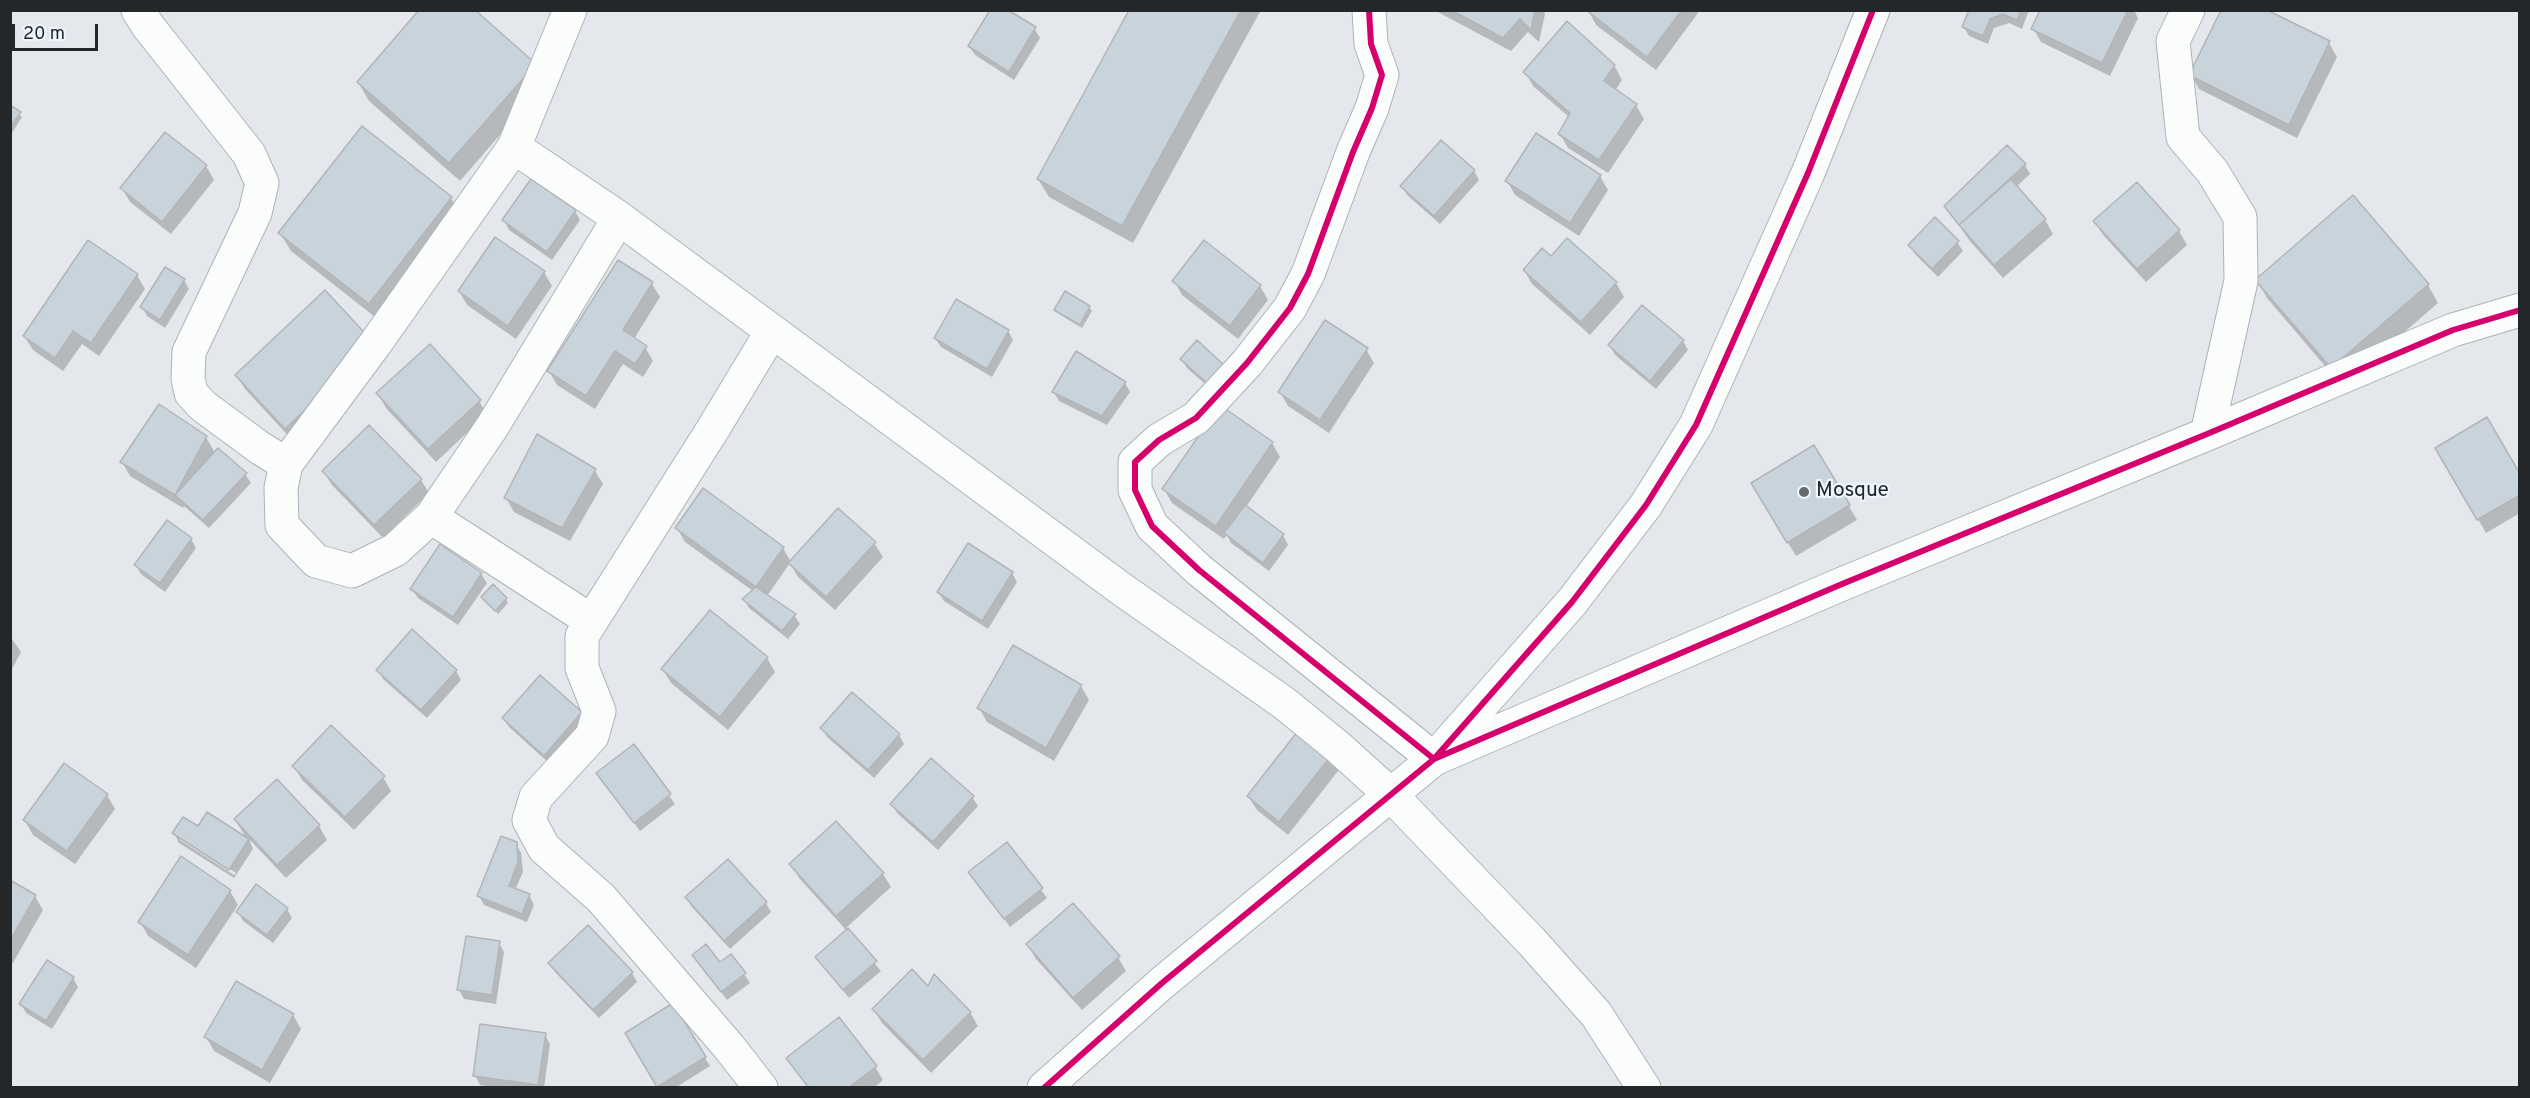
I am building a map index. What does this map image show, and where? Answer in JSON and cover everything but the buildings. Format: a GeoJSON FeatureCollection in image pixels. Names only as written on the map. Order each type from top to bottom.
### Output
{"type":"FeatureCollection","features":[{"type":"Feature","properties":{"kind":"street"},"geometry":{"type":"LineString","coordinates":[[138,10],[148,26],[249,154],[262,183],[255,213],[189,352],[188,378],[191,393],[202,406],[286,464]]}},
{"type":"Feature","properties":{"kind":"street"},"geometry":{"type":"LineString","coordinates":[[570,10],[514,147],[375,344],[286,464],[281,488],[282,525],[316,561],[352,571],[395,550],[431,517],[492,427],[619,218]]}},
{"type":"Feature","properties":{"kind":"street"},"geometry":{"type":"LineString","coordinates":[[1369,10],[1371,44],[1382,75],[1372,108],[1345,172],[1308,274],[1290,308],[1248,363],[1196,418],[1159,440],[1135,462],[1135,490],[1152,526],[1199,570],[1434,759]]}},
{"type":"Feature","properties":{"kind":"street"},"geometry":{"type":"LineString","coordinates":[[1044,1088],[1162,983],[1434,759],[1572,602],[1646,505],[1696,425],[1808,173],[1873,10]]}},
{"type":"Feature","properties":{"kind":"street"},"geometry":{"type":"LineString","coordinates":[[2188,10],[2173,41],[2183,137],[2212,171],[2240,217],[2241,281],[2207,434]]}},
{"type":"Feature","properties":{"kind":"street"},"geometry":{"type":"LineString","coordinates":[[514,147],[619,218],[1120,588],[1284,703],[1390,794],[1532,942],[1596,1014],[1644,1088]]}},
{"type":"Feature","properties":{"kind":"street"},"geometry":{"type":"LineString","coordinates":[[1434,759],[1842,584],[2453,330],[2520,310]]}},
{"type":"Feature","properties":{"kind":"street"},"geometry":{"type":"LineString","coordinates":[[761,1088],[729,1047],[601,898],[544,848],[529,820],[536,797],[592,736],[599,711],[582,668],[580,649],[582,636],[772,331]]}},
{"type":"Feature","properties":{"kind":"street"},"geometry":{"type":"LineString","coordinates":[[431,517],[590,620]]}},
{"type":"Feature","properties":{"kind":"cycle path"},"geometry":{"type":"LineString","coordinates":[[1369,10],[1371,44],[1382,75],[1372,108],[1353,152],[1308,274],[1290,308],[1247,363],[1196,418],[1159,440],[1135,462],[1135,490],[1152,526],[1199,570],[1434,759],[1842,584],[2453,330],[2520,310]]}},
{"type":"Feature","properties":{"kind":"cycle path"},"geometry":{"type":"LineString","coordinates":[[1044,1088],[1162,983],[1434,759],[1572,602],[1646,505],[1696,425],[1808,173],[1873,10]]}},
{"type":"Feature","properties":{"kind":"place","name":"Mosque"},"geometry":{"type":"Point","coordinates":[1804,492]}}]}
